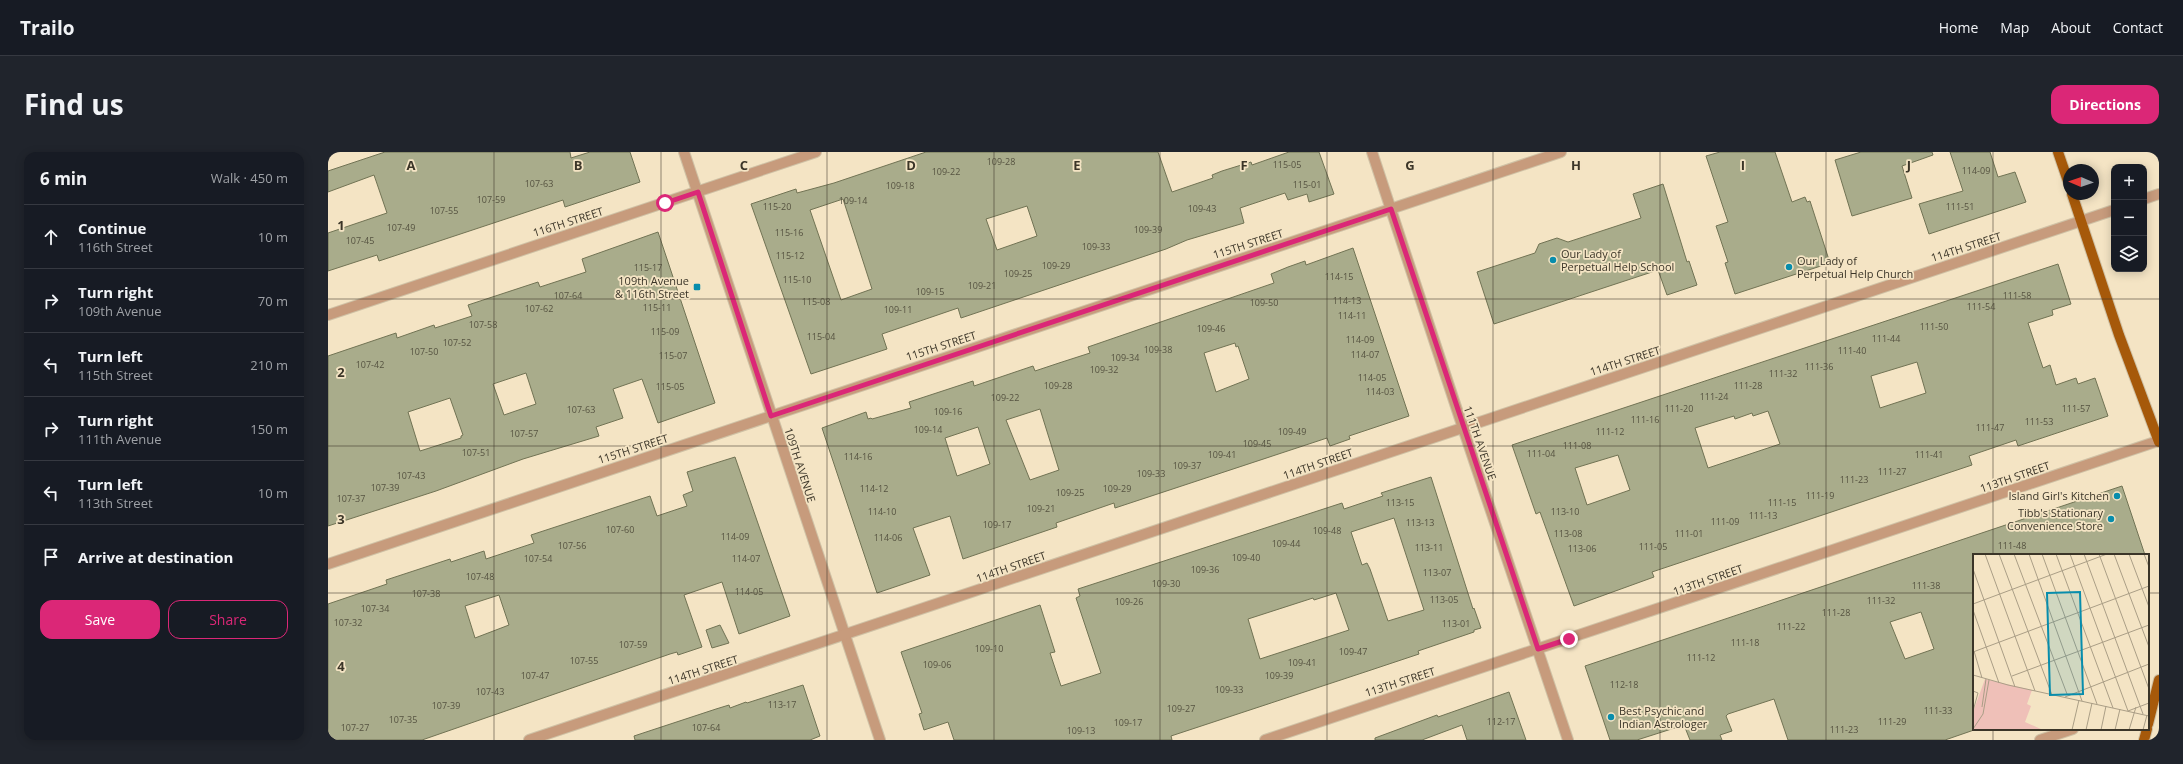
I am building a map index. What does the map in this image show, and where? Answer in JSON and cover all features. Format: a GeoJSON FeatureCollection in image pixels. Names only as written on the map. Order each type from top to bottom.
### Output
{"type":"FeatureCollection","features":[{"type":"Feature","properties":{"kind":"main road"},"geometry":{"type":"LineString","coordinates":[[2058,152],[2063,167]]}},
{"type":"Feature","properties":{"kind":"main road"},"geometry":{"type":"LineString","coordinates":[[2074,200],[2158,442]]}},
{"type":"Feature","properties":{"kind":"main road"},"geometry":{"type":"LineString","coordinates":[[2149,717],[2151,703],[2159,680]]}},
{"type":"Feature","properties":{"kind":"main road"},"geometry":{"type":"LineString","coordinates":[[2144,740],[2147,730]]}},
{"type":"Feature","properties":{"kind":"street","name":"109TH AVENUE"},"geometry":{"type":"LineString","coordinates":[[684,152],[844,636],[880,740]]}},
{"type":"Feature","properties":{"kind":"street","name":"116TH STREET"},"geometry":{"type":"LineString","coordinates":[[328,315],[816,152]]}},
{"type":"Feature","properties":{"kind":"street","name":"111TH AVENUE"},"geometry":{"type":"LineString","coordinates":[[1372,152],[1462,428],[1568,740]]}},
{"type":"Feature","properties":{"kind":"street","name":"115TH STREET"},"geometry":{"type":"LineString","coordinates":[[328,564],[1561,152]]}},
{"type":"Feature","properties":{"kind":"street"},"geometry":{"type":"LineString","coordinates":[[2147,198],[2159,194]]}},
{"type":"Feature","properties":{"kind":"street","name":"114TH STREET"},"geometry":{"type":"LineString","coordinates":[[529,740],[844,636],[2111,211]]}},
{"type":"Feature","properties":{"kind":"street","name":"113TH STREET"},"geometry":{"type":"LineString","coordinates":[[1265,740],[2158,442]]}},
{"type":"Feature","properties":{"kind":"street"},"geometry":{"type":"LineString","coordinates":[[2040,740],[2070,730]]}},
{"type":"Feature","properties":{"kind":"building"},"geometry":{"type":"Polygon","coordinates":[[[385,152],[570,152],[571,158],[590,152],[630,152],[640,182],[565,207],[563,200],[379,261],[377,255],[328,271],[328,233],[387,213],[374,175],[328,192],[328,171],[385,152]]]}},
{"type":"Feature","properties":{"kind":"building"},"geometry":{"type":"Polygon","coordinates":[[[926,152],[1158,152],[1172,192],[1213,178],[1212,175],[1222,171],[1251,162],[1252,165],[1289,152],[1319,152],[1334,194],[1309,202],[1307,194],[1288,200],[1285,193],[1240,208],[1244,223],[1187,240],[1166,249],[961,318],[958,308],[882,334],[887,349],[811,374],[751,204],[796,189],[797,193],[834,183],[926,152]],[[843,199],[810,210],[841,300],[872,289],[843,199]],[[1027,206],[986,219],[997,250],[1037,236],[1027,206]]]}},
{"type":"Feature","properties":{"kind":"building"},"geometry":{"type":"Polygon","coordinates":[[[1720,152],[1775,152],[1792,202],[1805,197],[1807,202],[1810,201],[1830,263],[1735,294],[1725,263],[1728,262],[1716,226],[1728,222],[1706,156],[1720,152]]]}},
{"type":"Feature","properties":{"kind":"building"},"geometry":{"type":"Polygon","coordinates":[[[1861,152],[1932,152],[1933,155],[1902,166],[1912,198],[1852,216],[1835,160],[1861,152]]]}},
{"type":"Feature","properties":{"kind":"building"},"geometry":{"type":"Polygon","coordinates":[[[1950,152],[1990,152],[1998,177],[2015,172],[2026,202],[1929,234],[1919,204],[1963,191],[1950,152]]]}},
{"type":"Feature","properties":{"kind":"building"},"geometry":{"type":"Polygon","coordinates":[[[1663,184],[1687,262],[1689,261],[1697,285],[1667,295],[1658,270],[1494,324],[1477,272],[1535,253],[1539,244],[1557,238],[1568,242],[1641,218],[1633,194],[1663,184]]]}},
{"type":"Feature","properties":{"kind":"building"},"geometry":{"type":"Polygon","coordinates":[[[658,232],[715,403],[658,423],[642,379],[613,389],[623,418],[596,427],[599,436],[523,459],[436,491],[328,526],[328,356],[396,333],[397,338],[434,325],[435,328],[472,316],[468,305],[538,282],[540,287],[586,272],[582,259],[658,232]],[[526,373],[493,384],[504,415],[536,404],[526,373]],[[450,398],[408,412],[420,451],[461,438],[463,435],[450,398]]]}},
{"type":"Feature","properties":{"kind":"building"},"geometry":{"type":"Polygon","coordinates":[[[1353,248],[1409,416],[1349,436],[1350,439],[1330,446],[1327,438],[1115,508],[1114,503],[1056,523],[1057,527],[963,559],[950,516],[913,528],[930,575],[877,593],[822,428],[866,412],[868,419],[872,419],[911,408],[909,402],[973,381],[974,386],[1033,366],[1035,371],[1090,353],[1088,347],[1274,283],[1271,274],[1305,261],[1306,265],[1353,248]],[[1235,343],[1204,353],[1216,392],[1249,379],[1238,346],[1236,347],[1235,343]],[[1040,409],[1006,420],[1030,480],[1059,470],[1040,409]],[[978,427],[945,438],[957,476],[990,464],[978,427]]]}},
{"type":"Feature","properties":{"kind":"building"},"geometry":{"type":"Polygon","coordinates":[[[2058,264],[2071,304],[2052,310],[2053,315],[2028,323],[2043,368],[2050,365],[2056,385],[2076,378],[2078,384],[2095,378],[2108,416],[2018,446],[2016,440],[1969,456],[1972,465],[1652,572],[1654,577],[1574,606],[1540,512],[1536,514],[1512,445],[2058,264]],[[1917,362],[1871,376],[1880,408],[1926,393],[1917,362]],[[1768,411],[1753,416],[1752,413],[1735,419],[1734,416],[1695,428],[1708,468],[1780,444],[1768,411]],[[1618,455],[1575,468],[1587,505],[1630,490],[1618,455]]]}},
{"type":"Feature","properties":{"kind":"building"},"geometry":{"type":"Polygon","coordinates":[[[735,457],[790,616],[739,634],[722,582],[684,595],[702,647],[678,655],[677,652],[670,654],[422,740],[328,740],[328,604],[387,584],[386,580],[450,559],[451,562],[484,551],[486,559],[534,543],[531,535],[650,496],[657,516],[687,506],[683,495],[693,491],[687,472],[735,457]],[[499,595],[465,606],[475,638],[509,625],[499,595]]]}},
{"type":"Feature","properties":{"kind":"building"},"geometry":{"type":"Polygon","coordinates":[[[1431,477],[1473,609],[1474,608],[1481,628],[1474,630],[1474,632],[1418,651],[1419,654],[1171,736],[1172,740],[954,740],[948,722],[924,730],[919,714],[922,713],[901,652],[1040,605],[1055,652],[1050,653],[1061,686],[1092,676],[1101,673],[1076,598],[1080,596],[1078,589],[1342,503],[1344,509],[1383,496],[1381,493],[1431,477]],[[1394,518],[1351,532],[1362,565],[1367,563],[1370,569],[1388,621],[1424,610],[1394,518]],[[1336,593],[1314,600],[1313,598],[1248,619],[1260,659],[1349,630],[1336,593]]]}},
{"type":"Feature","properties":{"kind":"building"},"geometry":{"type":"Polygon","coordinates":[[[2122,486],[2145,554],[1973,554],[1974,730],[1945,740],[1788,740],[1774,699],[1728,714],[1726,716],[1732,731],[1720,735],[1722,740],[1690,740],[1684,725],[1637,740],[1610,740],[1585,666],[2122,486]],[[1921,612],[1890,622],[1905,659],[1934,649],[1921,612]]]}},
{"type":"Feature","properties":{"kind":"building"},"geometry":{"type":"Polygon","coordinates":[[[720,625],[729,643],[712,648],[706,630],[720,625]]]}},
{"type":"Feature","properties":{"kind":"building"},"geometry":{"type":"Polygon","coordinates":[[[803,685],[820,736],[810,740],[635,740],[634,736],[716,709],[729,705],[730,708],[803,685]]]}},
{"type":"Feature","properties":{"kind":"building"},"geometry":{"type":"Polygon","coordinates":[[[1509,692],[1526,740],[1467,740],[1462,725],[1422,740],[1375,740],[1375,738],[1437,715],[1438,717],[1509,692]]]}},
{"type":"Feature","properties":{"kind":"place","name":"Our Lady of Perpetual Help School"},"geometry":{"type":"Point","coordinates":[1553,260]}},
{"type":"Feature","properties":{"kind":"place","name":"Our Lady of Perpetual Help Church"},"geometry":{"type":"Point","coordinates":[1789,267]}},
{"type":"Feature","properties":{"kind":"place","name":"109th Avenue & 116th Street"},"geometry":{"type":"Point","coordinates":[697,287]}},
{"type":"Feature","properties":{"kind":"place","name":"Island Girl's Kitchen"},"geometry":{"type":"Point","coordinates":[2117,496]}},
{"type":"Feature","properties":{"kind":"place","name":"Tibb's Stationary Convenience Store"},"geometry":{"type":"Point","coordinates":[2111,519]}},
{"type":"Feature","properties":{"kind":"place","name":"Best Psychic and Indian Astrologer"},"geometry":{"type":"Point","coordinates":[1611,717]}},
{"type":"Feature","properties":{"kind":"route"},"geometry":{"type":"LineString","coordinates":[[665,203],[698,192],[771,416],[1391,209],[1462,428],[1538,649],[1569,639]]}}]}
